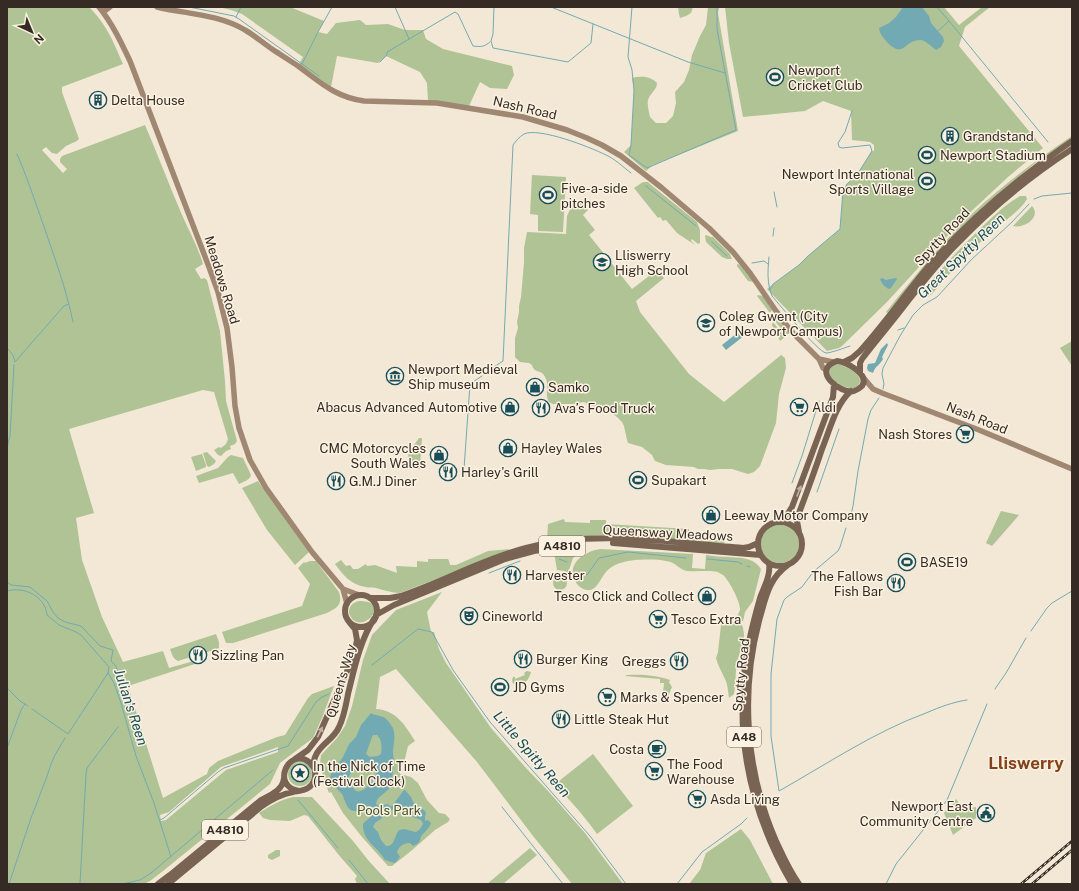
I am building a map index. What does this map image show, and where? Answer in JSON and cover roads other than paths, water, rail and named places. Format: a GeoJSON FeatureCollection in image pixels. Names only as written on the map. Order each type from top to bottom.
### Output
{"type":"FeatureCollection","features":[{"type":"Feature","properties":{"kind":"main road","name":"Spytty Road"},"geometry":{"type":"LineString","coordinates":[[844,362],[852,358],[860,351],[933,261],[978,215],[1005,191],[1072,141]]}},
{"type":"Feature","properties":{"kind":"main road","name":"Spytty Road"},"geometry":{"type":"LineString","coordinates":[[861,375],[860,364],[862,359],[933,270],[955,246],[974,226],[1007,197],[1072,149]]}},
{"type":"Feature","properties":{"kind":"main road"},"geometry":{"type":"LineString","coordinates":[[833,362],[844,362],[861,375],[863,385],[855,391],[851,391],[845,390],[834,384],[826,375],[826,370],[833,362]]}},
{"type":"Feature","properties":{"kind":"main road"},"geometry":{"type":"LineString","coordinates":[[789,564],[775,565],[765,560],[759,549],[759,537],[764,529],[777,522],[790,511],[833,397],[834,384]]}},
{"type":"Feature","properties":{"kind":"main road","name":"A48"},"geometry":{"type":"LineString","coordinates":[[789,564],[795,560],[802,545],[797,521],[799,513],[834,419],[845,396],[851,391]]}},
{"type":"Feature","properties":{"kind":"main road"},"geometry":{"type":"LineString","coordinates":[[777,522],[789,525],[799,532]]}},
{"type":"Feature","properties":{"kind":"main road","name":"Queensway Meadows"},"geometry":{"type":"LineString","coordinates":[[370,598],[390,598],[401,596],[501,555],[527,547],[550,543],[579,540],[632,539],[743,548],[758,543]]}},
{"type":"Feature","properties":{"kind":"main road","name":"Queensway Meadows"},"geometry":{"type":"LineString","coordinates":[[375,617],[394,605],[505,559],[560,546],[595,542],[618,543],[761,555]]}},
{"type":"Feature","properties":{"kind":"main road","name":"Spytty Road"},"geometry":{"type":"LineString","coordinates":[[770,563],[769,574],[760,598],[747,647],[744,669],[742,721],[745,753],[756,803],[769,840],[792,884]]}},
{"type":"Feature","properties":{"kind":"main road","name":"Spytty Road"},"geometry":{"type":"LineString","coordinates":[[789,564],[775,576],[765,599],[752,651],[747,714],[753,765],[763,807],[787,865],[799,884]]}},
{"type":"Feature","properties":{"kind":"main road"},"geometry":{"type":"LineString","coordinates":[[362,595],[370,598],[376,605],[377,610],[371,623],[362,627],[350,623],[345,612],[347,604],[350,600],[359,596],[362,595]]}},
{"type":"Feature","properties":{"kind":"main road","name":"Queen's Way"},"geometry":{"type":"LineString","coordinates":[[168,884],[262,806],[278,797],[308,788],[314,781],[315,773],[313,766],[315,755],[335,735],[339,727],[362,647],[375,617]]}},
{"type":"Feature","properties":{"kind":"main road","name":"Queen's Way"},"geometry":{"type":"LineString","coordinates":[[158,884],[261,800],[276,792],[281,787],[287,765],[308,750],[318,737],[355,651],[357,640],[355,629],[350,623]]}},
{"type":"Feature","properties":{"kind":"main road"},"geometry":{"type":"LineString","coordinates":[[294,760],[302,759],[313,766]]}},
{"type":"Feature","properties":{"kind":"main road"},"geometry":{"type":"LineString","coordinates":[[284,773],[284,778],[288,785],[295,790],[300,791]]}},
{"type":"Feature","properties":{"kind":"street"},"geometry":{"type":"LineString","coordinates":[[99,7],[103,12],[110,7]]}},
{"type":"Feature","properties":{"kind":"street","name":"Nash Road"},"geometry":{"type":"LineString","coordinates":[[157,7],[213,17],[229,22],[245,30],[330,90],[354,100],[437,103],[523,117],[567,130],[602,145],[621,156],[662,188],[709,228],[733,252],[750,273],[790,330],[819,359],[823,368],[826,370]]}},
{"type":"Feature","properties":{"kind":"street","name":"Meadows Road"},"geometry":{"type":"LineString","coordinates":[[103,12],[113,26],[130,61],[214,280],[226,328],[239,428],[250,460],[266,488],[312,552],[343,589],[347,604]]}},
{"type":"Feature","properties":{"kind":"street"},"geometry":{"type":"LineString","coordinates":[[819,359],[833,362]]}},
{"type":"Feature","properties":{"kind":"street","name":"Nash Road"},"geometry":{"type":"LineString","coordinates":[[861,375],[873,389]]}},
{"type":"Feature","properties":{"kind":"street","name":"Nash Road"},"geometry":{"type":"LineString","coordinates":[[858,389],[873,389],[979,430],[1072,469]]}},
{"type":"Feature","properties":{"kind":"street","name":"Meadows Road"},"geometry":{"type":"LineString","coordinates":[[343,589],[359,596]]}},
{"type":"Feature","properties":{"kind":"water"},"geometry":{"type":"Polygon","coordinates":[[[903,7],[922,7],[929,16],[931,23],[943,37],[944,41],[941,47],[936,50],[921,40],[915,41],[904,48],[897,49],[892,47],[886,41],[881,35],[879,28],[889,23],[896,17],[903,7]]]}},
{"type":"Feature","properties":{"kind":"water"},"geometry":{"type":"Polygon","coordinates":[[[882,278],[886,280],[897,279],[889,289],[881,282],[880,279],[882,278]]]}},
{"type":"Feature","properties":{"kind":"water"},"geometry":{"type":"Polygon","coordinates":[[[741,330],[745,335],[726,350],[722,345],[741,330]]]}},
{"type":"Feature","properties":{"kind":"water"},"geometry":{"type":"Polygon","coordinates":[[[887,343],[888,345],[882,357],[882,361],[873,373],[868,371],[868,364],[875,363],[881,349],[887,343]]]}},
{"type":"Feature","properties":{"kind":"water"},"geometry":{"type":"Polygon","coordinates":[[[371,713],[382,716],[386,719],[394,731],[394,760],[391,785],[388,790],[378,798],[376,804],[379,806],[388,804],[392,806],[405,790],[413,802],[425,811],[425,821],[428,820],[431,823],[418,843],[413,846],[408,843],[400,847],[397,852],[400,857],[394,863],[385,860],[365,835],[363,830],[363,824],[372,815],[374,808],[371,806],[366,806],[357,811],[349,809],[342,794],[329,781],[331,774],[343,757],[349,744],[356,737],[361,725],[371,713]],[[373,735],[366,754],[370,757],[381,754],[381,743],[377,735],[373,735]],[[372,764],[361,765],[349,776],[350,783],[356,791],[360,791],[368,786],[375,777],[376,772],[376,768],[372,764]],[[402,808],[387,811],[373,827],[378,832],[381,840],[386,846],[393,843],[399,830],[404,829],[416,832],[423,824],[421,820],[413,817],[402,808]]]}},
{"type":"Feature","properties":{"kind":"waterway"},"geometry":{"type":"LineString","coordinates":[[189,7],[234,16],[319,76]]}},
{"type":"Feature","properties":{"kind":"waterway"},"geometry":{"type":"LineString","coordinates":[[236,17],[241,7]]}},
{"type":"Feature","properties":{"kind":"waterway"},"geometry":{"type":"LineString","coordinates":[[302,64],[332,7]]}},
{"type":"Feature","properties":{"kind":"waterway"},"geometry":{"type":"LineString","coordinates":[[395,7],[409,39]]}},
{"type":"Feature","properties":{"kind":"waterway"},"geometry":{"type":"LineString","coordinates":[[494,7],[493,34],[491,41],[493,48],[568,62],[591,43],[593,24]]}},
{"type":"Feature","properties":{"kind":"waterway"},"geometry":{"type":"LineString","coordinates":[[551,7],[688,62],[725,73]]}},
{"type":"Feature","properties":{"kind":"waterway"},"geometry":{"type":"LineString","coordinates":[[632,7],[628,57],[632,70],[634,90],[631,145],[629,155],[647,168],[736,130],[717,29],[717,7]]}},
{"type":"Feature","properties":{"kind":"waterway"},"geometry":{"type":"LineString","coordinates":[[937,7],[949,21],[938,31]]}},
{"type":"Feature","properties":{"kind":"waterway"},"geometry":{"type":"LineString","coordinates":[[380,62],[387,55],[387,52],[455,12],[458,14],[473,46],[482,46],[490,42]]}},
{"type":"Feature","properties":{"kind":"waterway"},"geometry":{"type":"LineString","coordinates":[[949,21],[1048,142]]}},
{"type":"Feature","properties":{"kind":"waterway"},"geometry":{"type":"LineString","coordinates":[[850,346],[828,353],[821,350],[772,296],[770,290],[773,284],[799,265],[840,229],[843,191],[847,184],[857,175],[872,151],[870,145],[839,147],[838,143],[845,132],[852,111]]}},
{"type":"Feature","properties":{"kind":"waterway"},"geometry":{"type":"LineString","coordinates":[[488,371],[503,361],[513,145],[524,134],[541,133],[552,135],[589,147],[606,155],[631,173]]}},
{"type":"Feature","properties":{"kind":"waterway"},"geometry":{"type":"LineString","coordinates":[[17,154],[31,189],[55,260],[67,297],[73,322]]}},
{"type":"Feature","properties":{"kind":"waterway"},"geometry":{"type":"LineString","coordinates":[[646,186],[696,226]]}},
{"type":"Feature","properties":{"kind":"waterway"},"geometry":{"type":"LineString","coordinates":[[774,192],[777,207]]}},
{"type":"Feature","properties":{"kind":"waterway","name":"Great Spytty Reen"},"geometry":{"type":"LineString","coordinates":[[1034,199],[1042,196],[1072,193]]}},
{"type":"Feature","properties":{"kind":"waterway","name":"Great Spytty Reen"},"geometry":{"type":"LineString","coordinates":[[883,389],[883,368],[913,315],[923,305],[937,297],[971,260],[1029,204]]}},
{"type":"Feature","properties":{"kind":"waterway"},"geometry":{"type":"LineString","coordinates":[[773,236],[774,228]]}},
{"type":"Feature","properties":{"kind":"waterway"},"geometry":{"type":"LineString","coordinates":[[712,242],[727,256]]}},
{"type":"Feature","properties":{"kind":"waterway"},"geometry":{"type":"LineString","coordinates":[[769,257],[768,278],[770,290]]}},
{"type":"Feature","properties":{"kind":"waterway"},"geometry":{"type":"LineString","coordinates":[[752,263],[764,261],[768,264]]}},
{"type":"Feature","properties":{"kind":"waterway"},"geometry":{"type":"LineString","coordinates":[[7,348],[13,355],[15,362],[64,306],[69,304]]}},
{"type":"Feature","properties":{"kind":"waterway","name":"Great Spytty Reen"},"geometry":{"type":"LineString","coordinates":[[898,330],[904,328]]}},
{"type":"Feature","properties":{"kind":"waterway"},"geometry":{"type":"LineString","coordinates":[[7,448],[10,436],[14,365]]}},
{"type":"Feature","properties":{"kind":"waterway"},"geometry":{"type":"LineString","coordinates":[[464,469],[470,384],[482,376]]}},
{"type":"Feature","properties":{"kind":"waterway","name":"Great Spytty Reen"},"geometry":{"type":"LineString","coordinates":[[850,519],[868,419],[871,410],[879,398]]}},
{"type":"Feature","properties":{"kind":"waterway"},"geometry":{"type":"LineString","coordinates":[[792,483],[819,401]]}},
{"type":"Feature","properties":{"kind":"waterway"},"geometry":{"type":"LineString","coordinates":[[817,492],[839,429]]}},
{"type":"Feature","properties":{"kind":"waterway","name":"Little Spitty Reen"},"geometry":{"type":"LineString","coordinates":[[846,528],[838,551],[813,572],[802,587],[784,600],[777,619],[771,674],[771,736],[779,791],[888,729],[941,707],[967,700]]}},
{"type":"Feature","properties":{"kind":"waterway"},"geometry":{"type":"LineString","coordinates":[[584,573],[587,575],[599,558],[628,552],[686,558]]}},
{"type":"Feature","properties":{"kind":"waterway"},"geometry":{"type":"LineString","coordinates":[[559,559],[567,562]]}},
{"type":"Feature","properties":{"kind":"waterway"},"geometry":{"type":"LineString","coordinates":[[707,559],[738,562],[742,564]]}},
{"type":"Feature","properties":{"kind":"waterway"},"geometry":{"type":"LineString","coordinates":[[489,573],[520,561]]}},
{"type":"Feature","properties":{"kind":"waterway"},"geometry":{"type":"LineString","coordinates":[[7,582],[11,585],[30,587],[47,601],[58,618],[65,622],[81,626],[100,646],[113,650],[111,661],[116,666],[119,677]]}},
{"type":"Feature","properties":{"kind":"waterway","name":"Julian's Reen"},"geometry":{"type":"LineString","coordinates":[[7,591],[20,590],[33,594],[42,603],[47,615],[59,625],[81,635],[109,667],[108,673],[114,683],[121,703],[136,756],[154,803],[171,857]]}},
{"type":"Feature","properties":{"kind":"waterway"},"geometry":{"type":"LineString","coordinates":[[1031,631],[1052,603],[1072,591]]}},
{"type":"Feature","properties":{"kind":"waterway","name":"Little Spitty Reen"},"geometry":{"type":"LineString","coordinates":[[372,665],[418,629],[432,632],[453,670],[490,722],[590,836],[626,884]]}},
{"type":"Feature","properties":{"kind":"waterway"},"geometry":{"type":"LineString","coordinates":[[995,689],[1026,638]]}},
{"type":"Feature","properties":{"kind":"waterway"},"geometry":{"type":"LineString","coordinates":[[32,709],[68,734],[108,673]]}},
{"type":"Feature","properties":{"kind":"waterway"},"geometry":{"type":"LineString","coordinates":[[7,688],[20,701],[28,706]]}},
{"type":"Feature","properties":{"kind":"waterway"},"geometry":{"type":"LineString","coordinates":[[160,820],[224,768],[288,746],[316,702],[329,694]]}},
{"type":"Feature","properties":{"kind":"waterway"},"geometry":{"type":"LineString","coordinates":[[7,748],[21,710],[25,704]]}},
{"type":"Feature","properties":{"kind":"waterway"},"geometry":{"type":"LineString","coordinates":[[886,884],[896,864],[947,800],[987,704]]}},
{"type":"Feature","properties":{"kind":"waterway"},"geometry":{"type":"LineString","coordinates":[[80,884],[87,768],[118,727]]}},
{"type":"Feature","properties":{"kind":"waterway"},"geometry":{"type":"LineString","coordinates":[[9,884],[51,764],[65,738]]}},
{"type":"Feature","properties":{"kind":"waterway"},"geometry":{"type":"LineString","coordinates":[[122,884],[140,880],[151,873],[273,770]]}},
{"type":"Feature","properties":{"kind":"waterway","name":"Little Spitty Reen"},"geometry":{"type":"LineString","coordinates":[[298,800],[338,848]]}},
{"type":"Feature","properties":{"kind":"waterway"},"geometry":{"type":"LineString","coordinates":[[502,807],[563,884]]}},
{"type":"Feature","properties":{"kind":"waterway","name":"Little Spitty Reen"},"geometry":{"type":"LineString","coordinates":[[677,884],[702,852],[747,818]]}},
{"type":"Feature","properties":{"kind":"waterway","name":"Little Spitty Reen"},"geometry":{"type":"LineString","coordinates":[[349,860],[368,884]]}},
{"type":"Feature","properties":{"kind":"railway"},"geometry":{"type":"LineString","coordinates":[[1021,884],[1072,841]]}},
{"type":"Feature","properties":{"kind":"railway"},"geometry":{"type":"LineString","coordinates":[[1032,884],[1072,850]]}},
{"type":"Feature","properties":{"kind":"place","name":"Newport Cricket Club"},"geometry":{"type":"Point","coordinates":[775,77]}},
{"type":"Feature","properties":{"kind":"place","name":"Delta House"},"geometry":{"type":"Point","coordinates":[98,100]}},
{"type":"Feature","properties":{"kind":"place","name":"Grandstand"},"geometry":{"type":"Point","coordinates":[950,136]}},
{"type":"Feature","properties":{"kind":"place","name":"Newport Stadium"},"geometry":{"type":"Point","coordinates":[927,155]}},
{"type":"Feature","properties":{"kind":"place","name":"Newport International Sports Village"},"geometry":{"type":"Point","coordinates":[927,181]}},
{"type":"Feature","properties":{"kind":"place","name":"Five-a-side pitches"},"geometry":{"type":"Point","coordinates":[548,195]}},
{"type":"Feature","properties":{"kind":"place","name":"Lliswerry High School"},"geometry":{"type":"Point","coordinates":[602,262]}},
{"type":"Feature","properties":{"kind":"place","name":"Coleg Gwent (City of Newport Campus)"},"geometry":{"type":"Point","coordinates":[706,323]}},
{"type":"Feature","properties":{"kind":"place","name":"Newport Medieval Ship museum"},"geometry":{"type":"Point","coordinates":[395,376]}},
{"type":"Feature","properties":{"kind":"place","name":"Samko"},"geometry":{"type":"Point","coordinates":[535,387]}},
{"type":"Feature","properties":{"kind":"place","name":"Abacus Advanced Automotive"},"geometry":{"type":"Point","coordinates":[510,407]}},
{"type":"Feature","properties":{"kind":"place","name":"Aldi"},"geometry":{"type":"Point","coordinates":[799,407]}},
{"type":"Feature","properties":{"kind":"place","name":"Ava’s Food Truck"},"geometry":{"type":"Point","coordinates":[541,408]}},
{"type":"Feature","properties":{"kind":"place","name":"Nash Stores"},"geometry":{"type":"Point","coordinates":[965,434]}},
{"type":"Feature","properties":{"kind":"place","name":"Hayley Wales"},"geometry":{"type":"Point","coordinates":[508,448]}},
{"type":"Feature","properties":{"kind":"place","name":"CMC Motorcycles South Wales"},"geometry":{"type":"Point","coordinates":[439,455]}},
{"type":"Feature","properties":{"kind":"place","name":"Harley's Grill"},"geometry":{"type":"Point","coordinates":[448,472]}},
{"type":"Feature","properties":{"kind":"place","name":"Supakart"},"geometry":{"type":"Point","coordinates":[638,480]}},
{"type":"Feature","properties":{"kind":"place","name":"G.M.J Diner"},"geometry":{"type":"Point","coordinates":[336,481]}},
{"type":"Feature","properties":{"kind":"place","name":"Leeway Motor Company"},"geometry":{"type":"Point","coordinates":[711,515]}},
{"type":"Feature","properties":{"kind":"place","name":"BASE19"},"geometry":{"type":"Point","coordinates":[907,562]}},
{"type":"Feature","properties":{"kind":"place","name":"Harvester"},"geometry":{"type":"Point","coordinates":[512,575]}},
{"type":"Feature","properties":{"kind":"place","name":"The Fallows Fish Bar"},"geometry":{"type":"Point","coordinates":[896,583]}},
{"type":"Feature","properties":{"kind":"place","name":"Tesco Click and Collect"},"geometry":{"type":"Point","coordinates":[707,596]}},
{"type":"Feature","properties":{"kind":"place","name":"Cineworld"},"geometry":{"type":"Point","coordinates":[469,616]}},
{"type":"Feature","properties":{"kind":"place","name":"Tesco Extra"},"geometry":{"type":"Point","coordinates":[658,619]}},
{"type":"Feature","properties":{"kind":"place","name":"Sizzling Pan"},"geometry":{"type":"Point","coordinates":[198,655]}},
{"type":"Feature","properties":{"kind":"place","name":"Burger King"},"geometry":{"type":"Point","coordinates":[523,659]}},
{"type":"Feature","properties":{"kind":"place","name":"Greggs"},"geometry":{"type":"Point","coordinates":[679,661]}},
{"type":"Feature","properties":{"kind":"place","name":"JD Gyms"},"geometry":{"type":"Point","coordinates":[500,687]}},
{"type":"Feature","properties":{"kind":"place","name":"Marks & Spencer"},"geometry":{"type":"Point","coordinates":[607,697]}},
{"type":"Feature","properties":{"kind":"place","name":"Little Steak Hut"},"geometry":{"type":"Point","coordinates":[561,719]}},
{"type":"Feature","properties":{"kind":"place","name":"Costa"},"geometry":{"type":"Point","coordinates":[657,749]}},
{"type":"Feature","properties":{"kind":"place","name":"The Food Warehouse"},"geometry":{"type":"Point","coordinates":[654,771]}},
{"type":"Feature","properties":{"kind":"place","name":"In the Nick of Time (Festival Clock)"},"geometry":{"type":"Point","coordinates":[300,773]}},
{"type":"Feature","properties":{"kind":"place","name":"Asda Living"},"geometry":{"type":"Point","coordinates":[697,799]}},
{"type":"Feature","properties":{"kind":"place","name":"Newport East Community Centre"},"geometry":{"type":"Point","coordinates":[986,813]}},
{"type":"Feature","properties":{"kind":"district","name":"Lliswerry"},"geometry":{"type":"Point","coordinates":[1026,763]}},
{"type":"Feature","properties":{"kind":"park label","name":"Pools Park"},"geometry":{"type":"Point","coordinates":[389,810]}}]}
